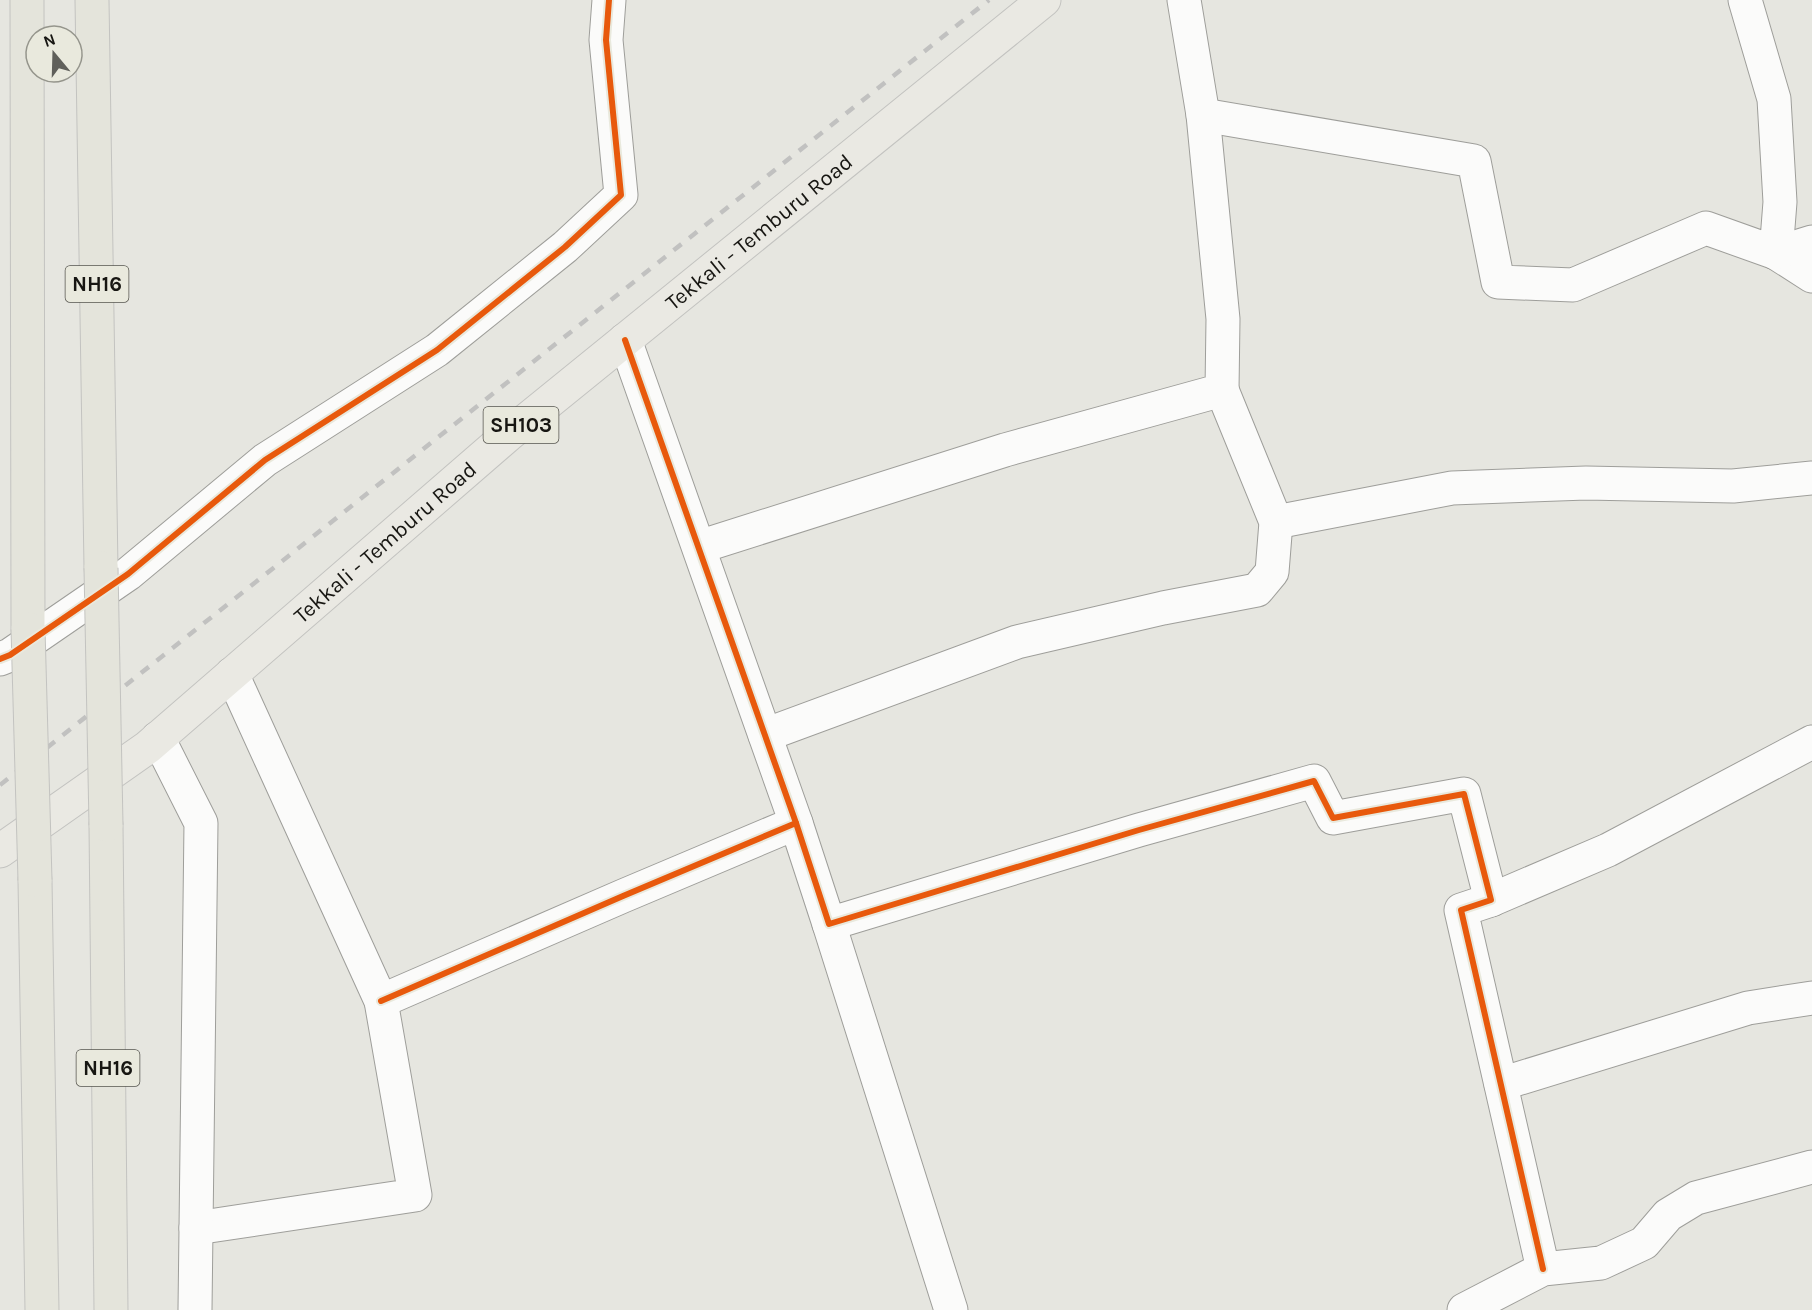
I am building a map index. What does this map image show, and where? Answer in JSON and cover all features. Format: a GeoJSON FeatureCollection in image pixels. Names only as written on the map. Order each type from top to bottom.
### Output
{"type":"FeatureCollection","features":[{"type":"Feature","properties":{"kind":"highway"},"geometry":{"type":"LineString","coordinates":[[27,0],[28,629],[35,880],[42,1310]]}},
{"type":"Feature","properties":{"kind":"highway","name":"NH16"},"geometry":{"type":"LineString","coordinates":[[92,0],[106,825],[111,1310]]}},
{"type":"Feature","properties":{"kind":"main road","name":"Tekkali - Temburu Road"},"geometry":{"type":"LineString","coordinates":[[0,851],[158,738],[508,435],[1044,0]]}},
{"type":"Feature","properties":{"kind":"street"},"geometry":{"type":"LineString","coordinates":[[0,659],[10,656],[128,574],[265,460],[437,350],[565,247],[621,195],[606,40],[609,0]]}},
{"type":"Feature","properties":{"kind":"street"},"geometry":{"type":"LineString","coordinates":[[765,735],[1017,642],[1162,608],[1257,590],[1272,572],[1276,522],[1222,390],[1223,319],[1203,115],[1184,0]]}},
{"type":"Feature","properties":{"kind":"street"},"geometry":{"type":"LineString","coordinates":[[1745,0],[1774,99],[1780,202],[1776,253]]}},
{"type":"Feature","properties":{"kind":"street"},"geometry":{"type":"LineString","coordinates":[[1203,115],[1474,161],[1498,282],[1573,285],[1706,228],[1776,253],[1812,276]]}},
{"type":"Feature","properties":{"kind":"street"},"geometry":{"type":"LineString","coordinates":[[1776,253],[1812,242]]}},
{"type":"Feature","properties":{"kind":"street"},"geometry":{"type":"LineString","coordinates":[[625,340],[796,823],[951,1310]]}},
{"type":"Feature","properties":{"kind":"street"},"geometry":{"type":"LineString","coordinates":[[699,547],[1005,450],[1222,390]]}},
{"type":"Feature","properties":{"kind":"street"},"geometry":{"type":"LineString","coordinates":[[1276,522],[1452,488],[1586,483],[1733,486],[1812,478]]}},
{"type":"Feature","properties":{"kind":"street"},"geometry":{"type":"LineString","coordinates":[[196,1228],[415,1195],[381,1001],[232,674]]}},
{"type":"Feature","properties":{"kind":"street"},"geometry":{"type":"LineString","coordinates":[[158,738],[201,823],[195,1310]]}},
{"type":"Feature","properties":{"kind":"street"},"geometry":{"type":"LineString","coordinates":[[1543,1269],[1461,910],[1491,900],[1608,850],[1812,742]]}},
{"type":"Feature","properties":{"kind":"street"},"geometry":{"type":"LineString","coordinates":[[829,924],[1139,830],[1314,781],[1333,818],[1464,795],[1491,900]]}},
{"type":"Feature","properties":{"kind":"street"},"geometry":{"type":"LineString","coordinates":[[381,1001],[796,823]]}},
{"type":"Feature","properties":{"kind":"street"},"geometry":{"type":"LineString","coordinates":[[1501,1084],[1748,1008],[1812,998]]}},
{"type":"Feature","properties":{"kind":"street"},"geometry":{"type":"LineString","coordinates":[[1464,1310],[1543,1269],[1601,1263],[1644,1243],[1668,1215],[1696,1198],[1812,1167]]}},
{"type":"Feature","properties":{"kind":"railway"},"geometry":{"type":"LineString","coordinates":[[0,785],[989,0]]}},
{"type":"Feature","properties":{"kind":"cycle path"},"geometry":{"type":"LineString","coordinates":[[0,659],[10,655],[128,574],[265,460],[437,350],[565,247],[621,195],[606,40],[609,0]]}},
{"type":"Feature","properties":{"kind":"cycle path"},"geometry":{"type":"LineString","coordinates":[[381,1001],[796,823],[625,340]]}},
{"type":"Feature","properties":{"kind":"cycle path"},"geometry":{"type":"LineString","coordinates":[[796,823],[829,924],[1139,830],[1314,781],[1333,818],[1464,794],[1491,900],[1461,910],[1543,1269]]}}]}
